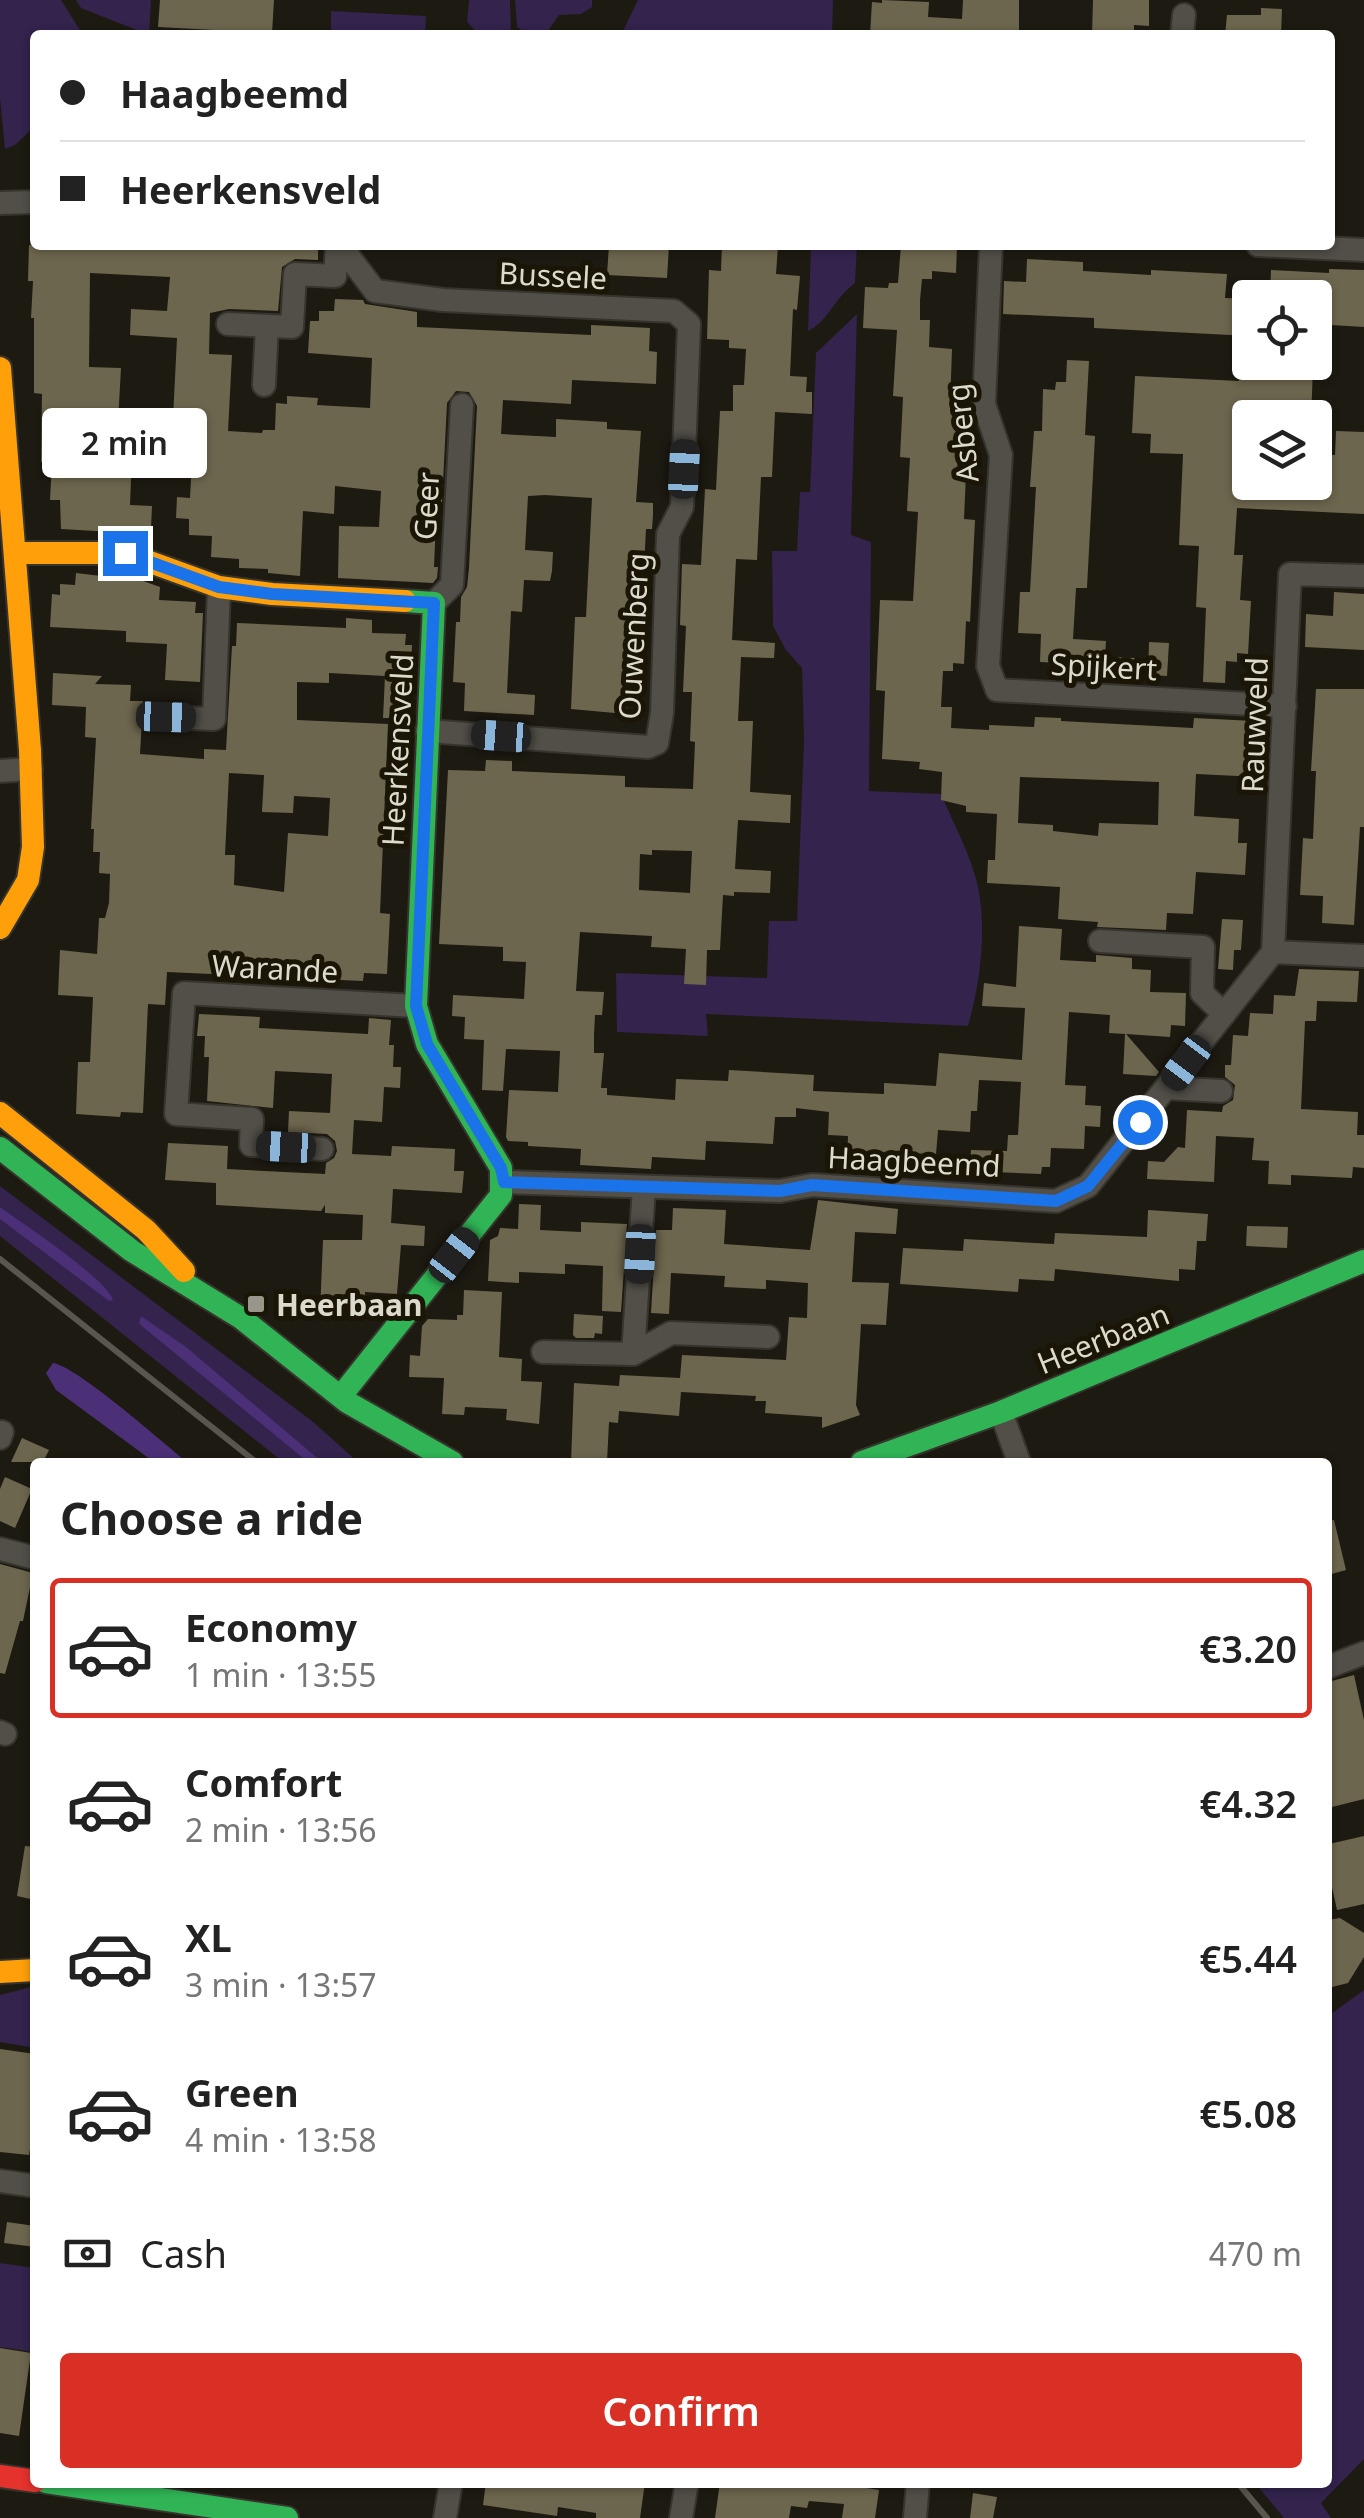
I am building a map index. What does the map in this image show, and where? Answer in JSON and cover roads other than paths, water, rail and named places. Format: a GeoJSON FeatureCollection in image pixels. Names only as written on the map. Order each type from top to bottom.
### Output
{"type":"FeatureCollection","features":[{"type":"Feature","properties":{"kind":"street"},"geometry":{"type":"LineString","coordinates":[[0,203],[30,202]]}},
{"type":"Feature","properties":{"kind":"street"},"geometry":{"type":"LineString","coordinates":[[1335,249],[1364,250]]}},
{"type":"Feature","properties":{"kind":"street"},"geometry":{"type":"LineString","coordinates":[[228,324],[292,327],[295,274],[335,276],[338,250]]}},
{"type":"Feature","properties":{"kind":"street","name":"Bussele"},"geometry":{"type":"LineString","coordinates":[[342,250],[375,291],[443,300],[674,311],[689,324],[689,355]]}},
{"type":"Feature","properties":{"kind":"street","name":"Asberg"},"geometry":{"type":"LineString","coordinates":[[991,250],[984,404],[1001,456],[991,614]]}},
{"type":"Feature","properties":{"kind":"street"},"geometry":{"type":"LineString","coordinates":[[264,385],[267,326]]}},
{"type":"Feature","properties":{"kind":"street","name":"Ouwenberg"},"geometry":{"type":"LineString","coordinates":[[427,731],[648,747],[657,743],[662,713],[668,534],[682,507],[689,355]]}},
{"type":"Feature","properties":{"kind":"street"},"geometry":{"type":"LineString","coordinates":[[0,368],[12,660],[31,769],[33,847],[28,880],[0,928]]}},
{"type":"Feature","properties":{"kind":"street","name":"Geer"},"geometry":{"type":"LineString","coordinates":[[434,603],[452,585],[462,404]]}},
{"type":"Feature","properties":{"kind":"street"},"geometry":{"type":"LineString","coordinates":[[10,567],[125,553],[219,587],[272,594],[434,603]]}},
{"type":"Feature","properties":{"kind":"street","name":"Rauwveld"},"geometry":{"type":"LineString","coordinates":[[1272,952],[1290,574],[1364,576]]}},
{"type":"Feature","properties":{"kind":"street"},"geometry":{"type":"LineString","coordinates":[[166,717],[214,718],[219,587]]}},
{"type":"Feature","properties":{"kind":"street","name":"Heerkensveld"},"geometry":{"type":"LineString","coordinates":[[434,603],[416,1006],[427,1044],[501,1168],[504,1182]]}},
{"type":"Feature","properties":{"kind":"street","name":"Spijkert"},"geometry":{"type":"LineString","coordinates":[[991,614],[988,666],[996,690],[1285,706]]}},
{"type":"Feature","properties":{"kind":"street"},"geometry":{"type":"LineString","coordinates":[[0,771],[31,769]]}},
{"type":"Feature","properties":{"kind":"street"},"geometry":{"type":"LineString","coordinates":[[0,894],[33,847]]}},
{"type":"Feature","properties":{"kind":"street"},"geometry":{"type":"LineString","coordinates":[[1100,941],[1203,946],[1202,993],[1224,1014]]}},
{"type":"Feature","properties":{"kind":"street"},"geometry":{"type":"LineString","coordinates":[[1272,952],[1364,956]]}},
{"type":"Feature","properties":{"kind":"street","name":"Haagbeemd"},"geometry":{"type":"LineString","coordinates":[[504,1182],[780,1191],[812,1185],[1056,1201],[1088,1186],[1272,952]]}},
{"type":"Feature","properties":{"kind":"street","name":"Warande"},"geometry":{"type":"LineString","coordinates":[[322,1149],[251,1145],[252,1119],[176,1114],[184,994],[416,1006]]}},
{"type":"Feature","properties":{"kind":"street"},"geometry":{"type":"LineString","coordinates":[[1167,1088],[1221,1091]]}},
{"type":"Feature","properties":{"kind":"street"},"geometry":{"type":"LineString","coordinates":[[0,1113],[146,1230],[207,1296]]}},
{"type":"Feature","properties":{"kind":"street"},"geometry":{"type":"LineString","coordinates":[[0,1148],[132,1251],[241,1318],[344,1399],[445,1458]]}},
{"type":"Feature","properties":{"kind":"street"},"geometry":{"type":"LineString","coordinates":[[344,1399],[501,1196],[504,1182]]}},
{"type":"Feature","properties":{"kind":"street"},"geometry":{"type":"LineString","coordinates":[[634,1354],[644,1187]]}},
{"type":"Feature","properties":{"kind":"street","name":"Heerbaan"},"geometry":{"type":"LineString","coordinates":[[873,1458],[1001,1412],[1364,1260]]}},
{"type":"Feature","properties":{"kind":"street"},"geometry":{"type":"LineString","coordinates":[[543,1352],[634,1354],[671,1333],[768,1337]]}},
{"type":"Feature","properties":{"kind":"street"},"geometry":{"type":"LineString","coordinates":[[344,1399],[373,1434],[405,1458]]}},
{"type":"Feature","properties":{"kind":"street"},"geometry":{"type":"LineString","coordinates":[[1001,1412],[1017,1458]]}},
{"type":"Feature","properties":{"kind":"street"},"geometry":{"type":"LineString","coordinates":[[0,1549],[30,1557]]}},
{"type":"Feature","properties":{"kind":"street"},"geometry":{"type":"LineString","coordinates":[[1332,1665],[1364,1652]]}},
{"type":"Feature","properties":{"kind":"street"},"geometry":{"type":"LineString","coordinates":[[0,1972],[30,1970]]}},
{"type":"Feature","properties":{"kind":"street"},"geometry":{"type":"LineString","coordinates":[[0,2180],[30,2185]]}},
{"type":"Feature","properties":{"kind":"street"},"geometry":{"type":"LineString","coordinates":[[0,2476],[30,2480]]}},
{"type":"Feature","properties":{"kind":"street"},"geometry":{"type":"LineString","coordinates":[[96,2488],[287,2518]]}},
{"type":"Feature","properties":{"kind":"street"},"geometry":{"type":"LineString","coordinates":[[214,2507],[217,2488]]}},
{"type":"Feature","properties":{"kind":"street"},"geometry":{"type":"LineString","coordinates":[[445,2518],[449,2488]]}},
{"type":"Feature","properties":{"kind":"street"},"geometry":{"type":"LineString","coordinates":[[681,2518],[685,2488]]}},
{"type":"Feature","properties":{"kind":"street"},"geometry":{"type":"LineString","coordinates":[[916,2518],[918,2488]]}},
{"type":"Feature","properties":{"kind":"railway"},"geometry":{"type":"LineString","coordinates":[[0,1259],[251,1458]]}},
{"type":"Feature","properties":{"kind":"railway"},"geometry":{"type":"LineString","coordinates":[[1242,2488],[1267,2518]]}},
{"type":"Feature","properties":{"kind":"place","name":"Heerbaan"},"geometry":{"type":"Point","coordinates":[256,1304]}}]}
